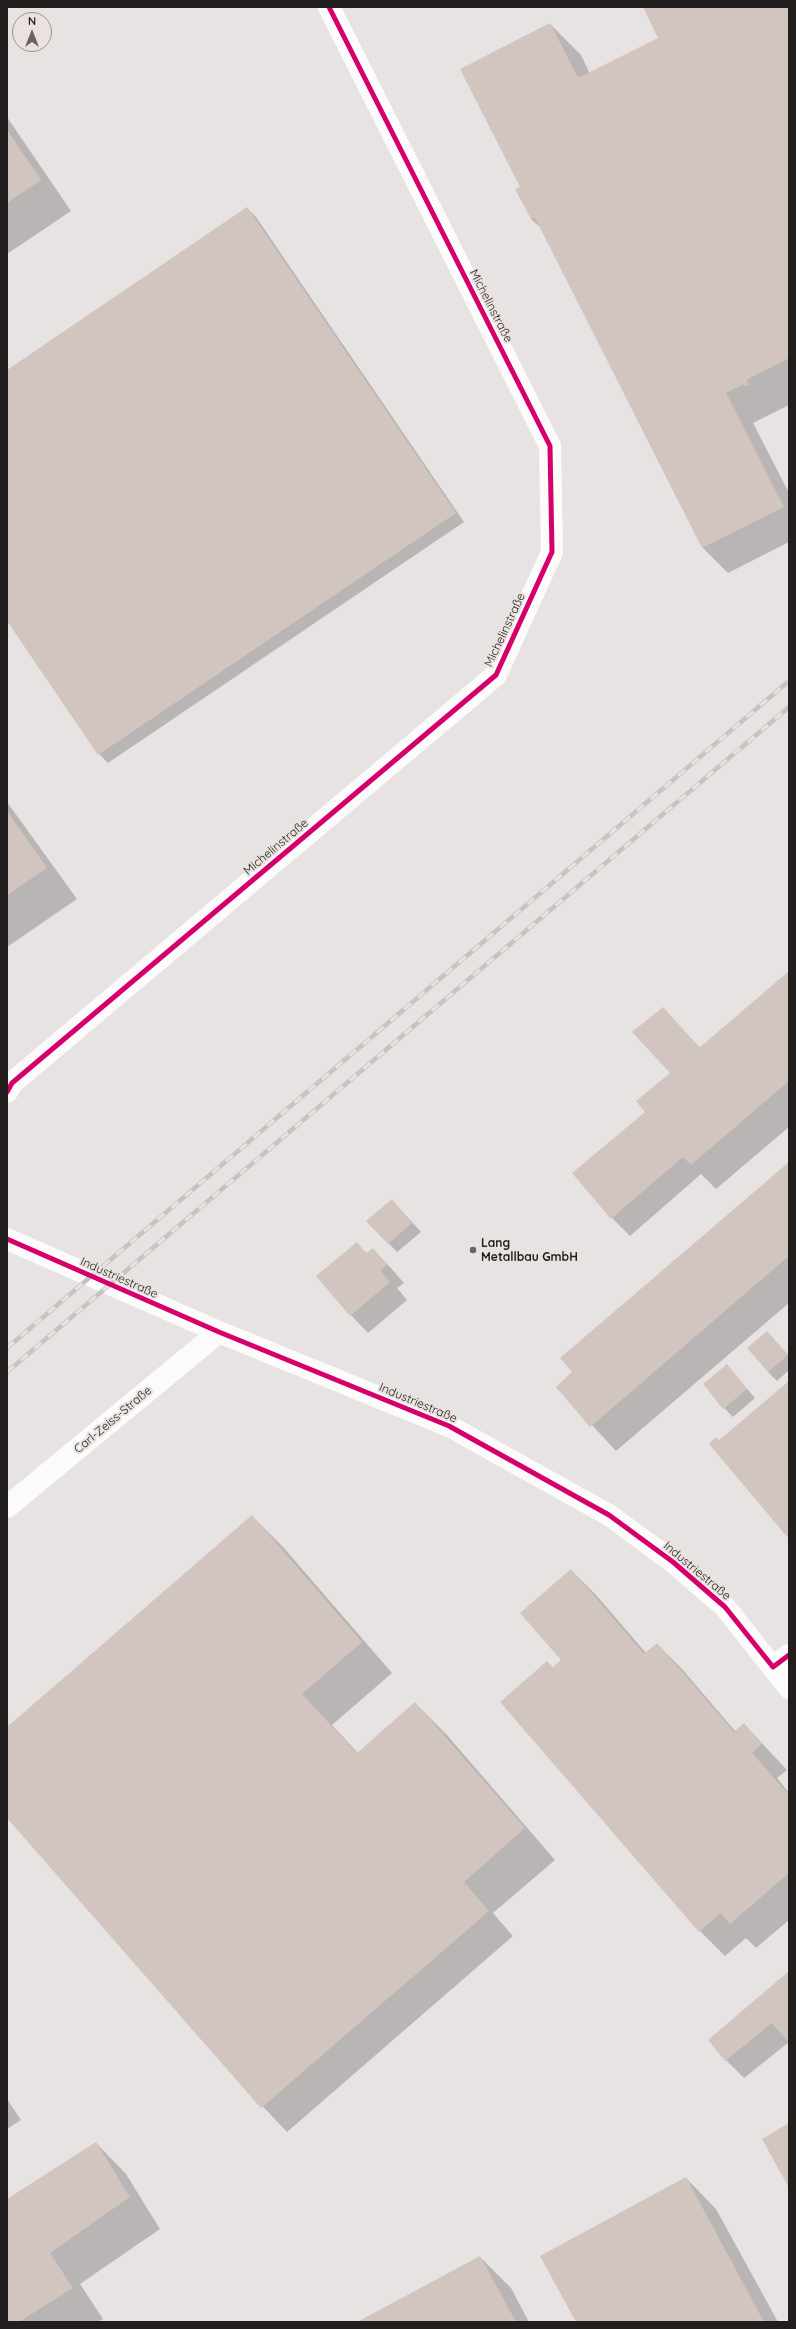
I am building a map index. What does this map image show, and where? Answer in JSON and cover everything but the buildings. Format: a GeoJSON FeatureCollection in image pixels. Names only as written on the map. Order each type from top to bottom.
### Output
{"type":"FeatureCollection","features":[{"type":"Feature","properties":{"kind":"street","name":"Michelinstraße"},"geometry":{"type":"LineString","coordinates":[[7,1092],[12,1083],[496,675],[552,552],[550,446],[329,7]]}},
{"type":"Feature","properties":{"kind":"street","name":"Industriestraße"},"geometry":{"type":"LineString","coordinates":[[7,1239],[219,1332],[449,1426],[609,1515],[673,1562],[725,1607],[781,1661],[789,1688]]}},
{"type":"Feature","properties":{"kind":"street","name":"Carl-Zeiss-Straße"},"geometry":{"type":"LineString","coordinates":[[7,1507],[219,1332]]}},
{"type":"Feature","properties":{"kind":"railway"},"geometry":{"type":"LineString","coordinates":[[7,1348],[789,681]]}},
{"type":"Feature","properties":{"kind":"railway"},"geometry":{"type":"LineString","coordinates":[[7,1372],[789,707]]}},
{"type":"Feature","properties":{"kind":"cycle path"},"geometry":{"type":"LineString","coordinates":[[7,1092],[12,1083],[496,675],[552,552],[550,446],[329,7]]}},
{"type":"Feature","properties":{"kind":"cycle path"},"geometry":{"type":"LineString","coordinates":[[7,1239],[219,1332],[449,1426],[609,1515],[673,1562],[725,1607],[773,1667],[789,1655]]}},
{"type":"Feature","properties":{"kind":"place","name":"Lang Metallbau GmbH"},"geometry":{"type":"Point","coordinates":[473,1250]}}]}
